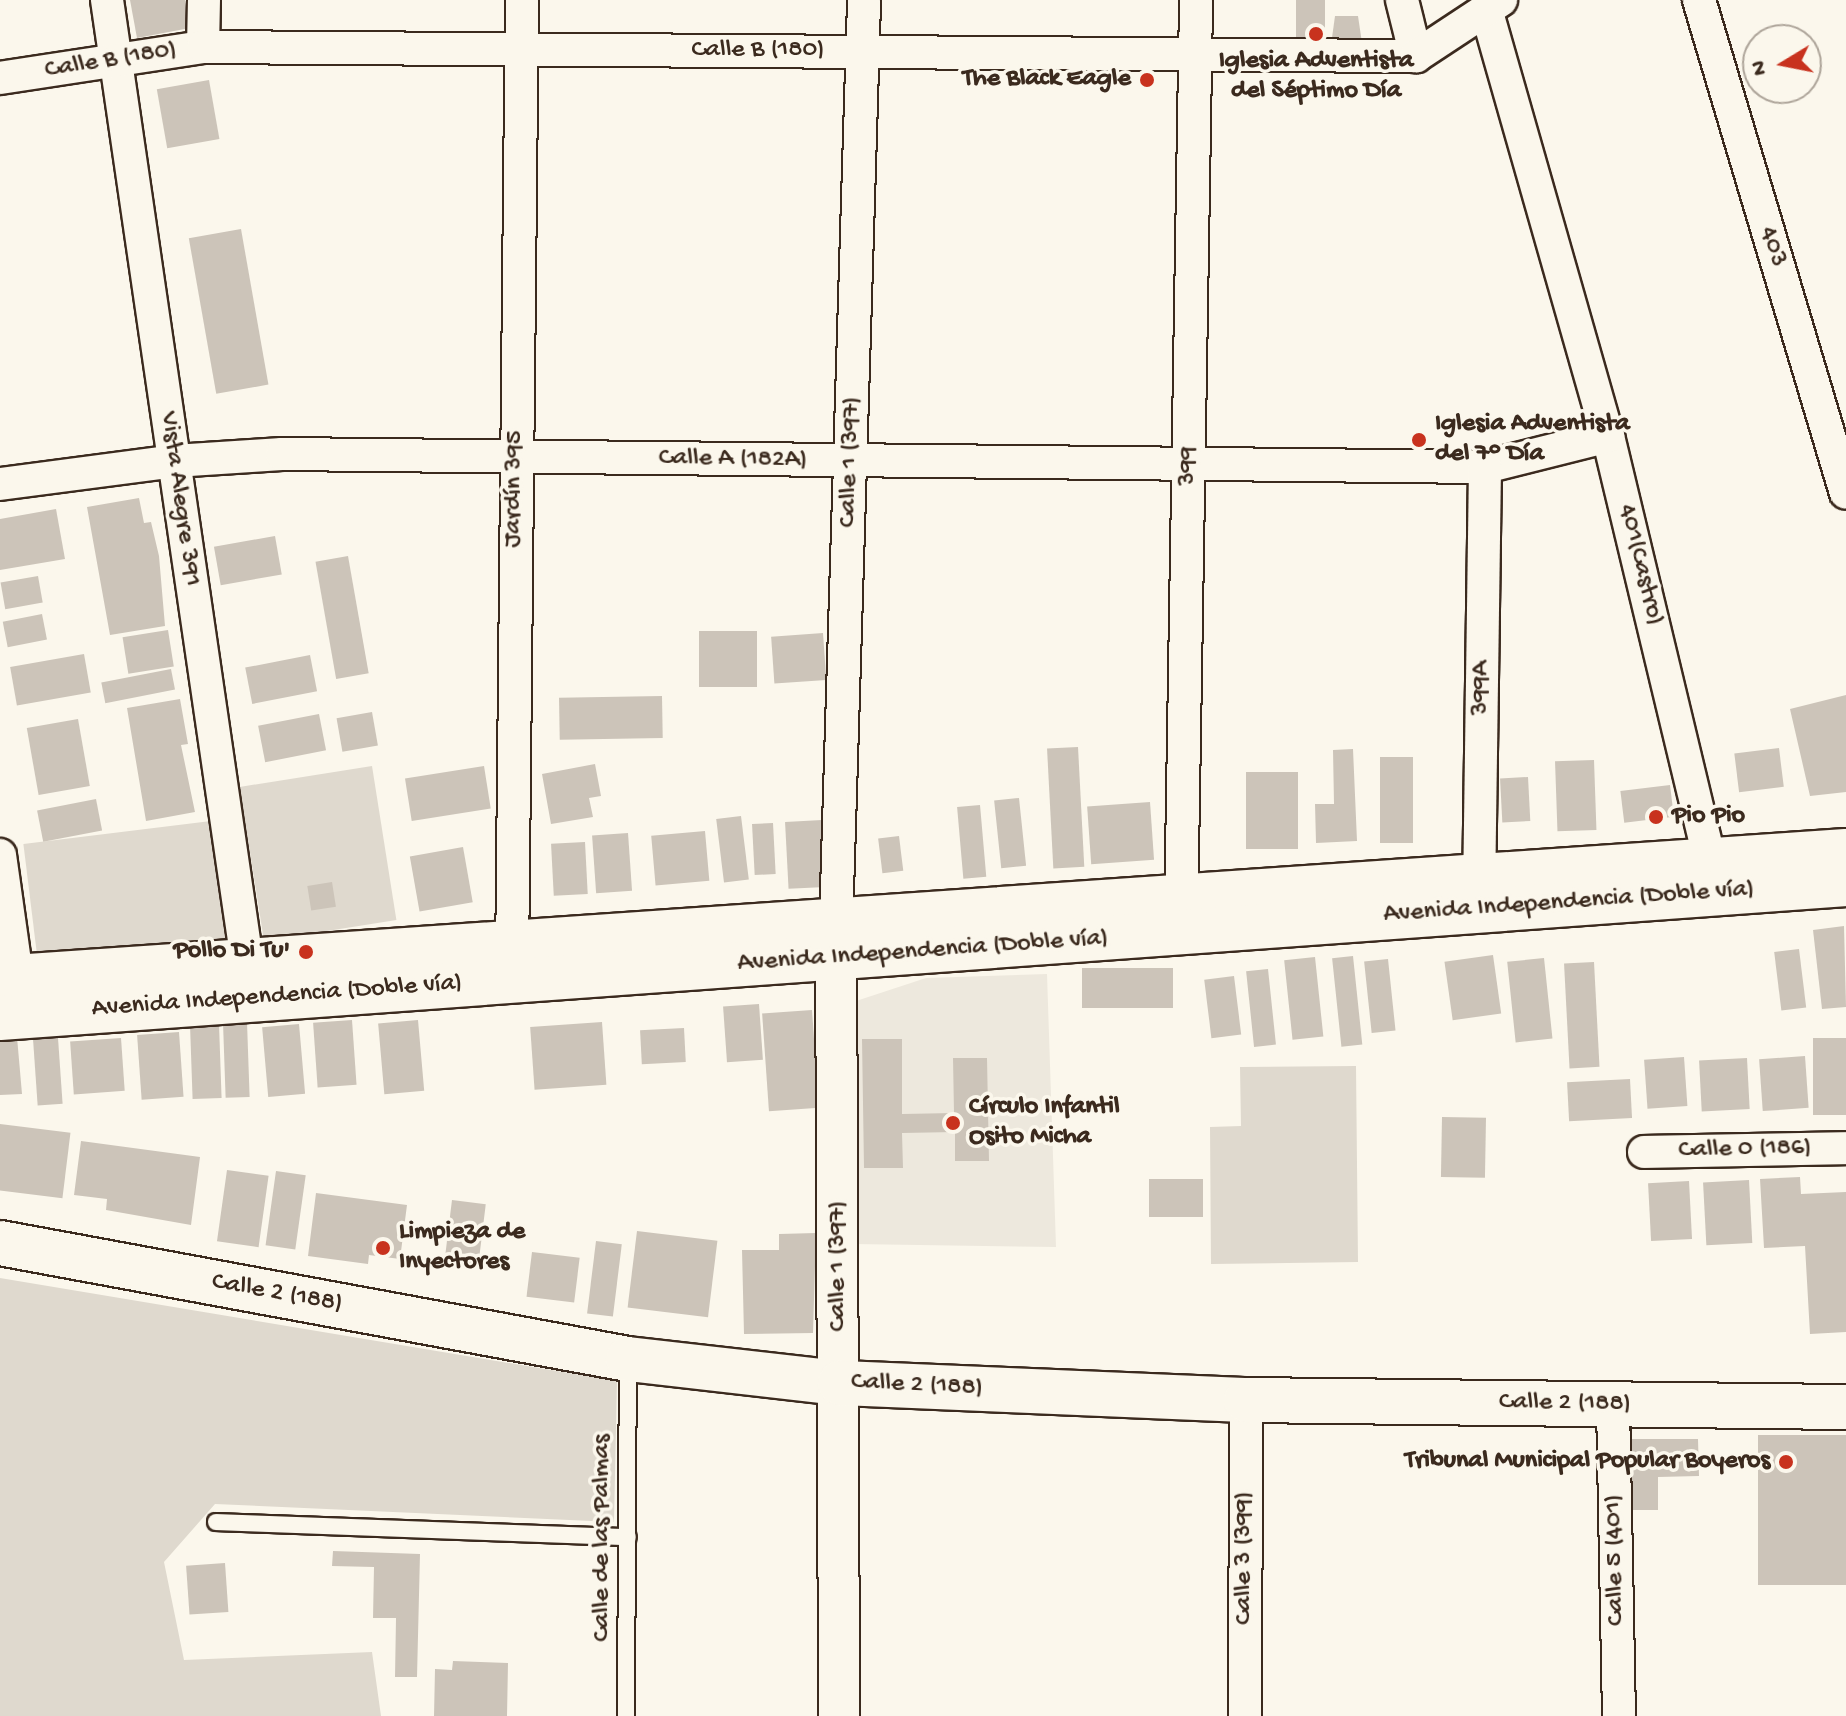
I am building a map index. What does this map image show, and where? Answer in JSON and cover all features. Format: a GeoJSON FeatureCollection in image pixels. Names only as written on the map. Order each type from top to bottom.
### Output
{"type":"FeatureCollection","features":[{"type":"Feature","properties":{"kind":"main road","name":"Avenida Independencia (Doble vía)"},"geometry":{"type":"LineString","coordinates":[[1714,877],[1846,851]]}},
{"type":"Feature","properties":{"kind":"main road","name":"Avenida Independencia (Doble vía)"},"geometry":{"type":"LineString","coordinates":[[10,997],[249,978],[836,942],[1479,891],[1714,877],[1846,884]]}},
{"type":"Feature","properties":{"kind":"main road","name":"Calle 2 (188)"},"geometry":{"type":"LineString","coordinates":[[0,1243],[628,1359],[840,1383],[1246,1400],[1846,1407]]}},
{"type":"Feature","properties":{"kind":"street","name":"Vista Alegre 391"},"geometry":{"type":"LineString","coordinates":[[107,0],[249,978]]}},
{"type":"Feature","properties":{"kind":"street"},"geometry":{"type":"LineString","coordinates":[[203,47],[204,0]]}},
{"type":"Feature","properties":{"kind":"street","name":"Jardín 395"},"geometry":{"type":"LineString","coordinates":[[512,962],[522,0]]}},
{"type":"Feature","properties":{"kind":"street","name":"Calle 1 (397)"},"geometry":{"type":"LineString","coordinates":[[839,1716],[836,942],[864,0]]}},
{"type":"Feature","properties":{"kind":"street","name":"399"},"geometry":{"type":"LineString","coordinates":[[1181,915],[1196,0]]}},
{"type":"Feature","properties":{"kind":"street"},"geometry":{"type":"LineString","coordinates":[[1402,0],[1416,56],[1493,4]]}},
{"type":"Feature","properties":{"kind":"street","name":"403"},"geometry":{"type":"LineString","coordinates":[[1699,0],[1846,493]]}},
{"type":"Feature","properties":{"kind":"street","name":"401(Castro)"},"geometry":{"type":"LineString","coordinates":[[1493,4],[1608,436],[1714,877]]}},
{"type":"Feature","properties":{"kind":"street","name":"Calle B (180)"},"geometry":{"type":"LineString","coordinates":[[0,78],[203,47],[1416,56]]}},
{"type":"Feature","properties":{"kind":"street","name":"Calle A (182A)"},"geometry":{"type":"LineString","coordinates":[[0,484],[174,461],[282,454],[1485,467],[1608,436]]}},
{"type":"Feature","properties":{"kind":"street","name":"399A"},"geometry":{"type":"LineString","coordinates":[[1479,891],[1485,467]]}},
{"type":"Feature","properties":{"kind":"street"},"geometry":{"type":"LineString","coordinates":[[0,855],[10,997]]}},
{"type":"Feature","properties":{"kind":"street","name":"Calle 0 (186)"},"geometry":{"type":"LineString","coordinates":[[1644,1152],[1846,1148]]}},
{"type":"Feature","properties":{"kind":"street","name":"Calle 3 (399)"},"geometry":{"type":"LineString","coordinates":[[1245,1716],[1246,1400]]}},
{"type":"Feature","properties":{"kind":"street","name":"Calle 5 (401)"},"geometry":{"type":"LineString","coordinates":[[1613,1404],[1619,1716]]}},
{"type":"Feature","properties":{"kind":"lane","name":"Calle de las Palmas"},"geometry":{"type":"LineString","coordinates":[[626,1716],[628,1359]]}},
{"type":"Feature","properties":{"kind":"lane"},"geometry":{"type":"LineString","coordinates":[[216,1522],[628,1537]]}},
{"type":"Feature","properties":{"kind":"shaded area"},"geometry":{"type":"Polygon","coordinates":[[[372,766],[396,920],[264,941],[240,787],[372,766]]]}},
{"type":"Feature","properties":{"kind":"shaded area"},"geometry":{"type":"Polygon","coordinates":[[[211,821],[226,947],[39,970],[23,844],[211,821]]]}},
{"type":"Feature","properties":{"kind":"shaded area","name":"Círculo Infantil Osito Micha"},"geometry":{"type":"Polygon","coordinates":[[[1047,974],[1056,1247],[853,1244],[853,1002],[926,978],[1047,974]]]}},
{"type":"Feature","properties":{"kind":"shaded area"},"geometry":{"type":"Polygon","coordinates":[[[1356,1066],[1358,1262],[1211,1264],[1210,1127],[1241,1126],[1240,1067],[1356,1066]]]}},
{"type":"Feature","properties":{"kind":"shaded area"},"geometry":{"type":"Polygon","coordinates":[[[0,1278],[617,1381],[614,1522],[215,1504],[164,1562],[184,1660],[372,1652],[381,1716],[0,1716],[0,1278]]]}},
{"type":"Feature","properties":{"kind":"building"},"geometry":{"type":"Polygon","coordinates":[[[130,0],[185,0],[190,28],[137,38],[130,0]]]}},
{"type":"Feature","properties":{"kind":"building"},"geometry":{"type":"Polygon","coordinates":[[[1296,0],[1325,0],[1325,44],[1296,44],[1296,0]]]}},
{"type":"Feature","properties":{"kind":"building"},"geometry":{"type":"Polygon","coordinates":[[[1335,16],[1358,16],[1362,43],[1331,45],[1335,16]]]}},
{"type":"Feature","properties":{"kind":"building"},"geometry":{"type":"Polygon","coordinates":[[[209,80],[219,139],[167,148],[157,89],[209,80]]]}},
{"type":"Feature","properties":{"kind":"building"},"geometry":{"type":"Polygon","coordinates":[[[241,229],[268,385],[216,394],[189,238],[241,229]]]}},
{"type":"Feature","properties":{"kind":"building"},"geometry":{"type":"Polygon","coordinates":[[[139,498],[144,523],[151,522],[159,556],[165,626],[110,635],[87,507],[139,498]]]}},
{"type":"Feature","properties":{"kind":"building"},"geometry":{"type":"Polygon","coordinates":[[[56,509],[65,559],[0,570],[0,519],[56,509]]]}},
{"type":"Feature","properties":{"kind":"building"},"geometry":{"type":"Polygon","coordinates":[[[275,536],[282,574],[221,585],[214,547],[275,536]]]}},
{"type":"Feature","properties":{"kind":"building"},"geometry":{"type":"Polygon","coordinates":[[[348,556],[369,673],[336,679],[316,562],[348,556]]]}},
{"type":"Feature","properties":{"kind":"building"},"geometry":{"type":"Polygon","coordinates":[[[38,576],[43,603],[5,609],[1,583],[38,576]]]}},
{"type":"Feature","properties":{"kind":"building"},"geometry":{"type":"Polygon","coordinates":[[[42,614],[47,640],[8,647],[3,622],[42,614]]]}},
{"type":"Feature","properties":{"kind":"building"},"geometry":{"type":"Polygon","coordinates":[[[168,630],[174,667],[128,674],[123,637],[168,630]]]}},
{"type":"Feature","properties":{"kind":"building"},"geometry":{"type":"Polygon","coordinates":[[[699,631],[757,631],[757,687],[699,687],[699,631]]]}},
{"type":"Feature","properties":{"kind":"building"},"geometry":{"type":"Polygon","coordinates":[[[823,633],[826,680],[774,684],[771,637],[823,633]]]}},
{"type":"Feature","properties":{"kind":"building"},"geometry":{"type":"Polygon","coordinates":[[[84,654],[91,692],[17,705],[10,667],[84,654]]]}},
{"type":"Feature","properties":{"kind":"building"},"geometry":{"type":"Polygon","coordinates":[[[310,655],[317,691],[252,704],[245,668],[310,655]]]}},
{"type":"Feature","properties":{"kind":"building"},"geometry":{"type":"Polygon","coordinates":[[[171,669],[175,690],[105,703],[101,683],[171,669]]]}},
{"type":"Feature","properties":{"kind":"building"},"geometry":{"type":"Polygon","coordinates":[[[1846,695],[1846,792],[1810,796],[1790,709],[1846,695]]]}},
{"type":"Feature","properties":{"kind":"building"},"geometry":{"type":"Polygon","coordinates":[[[662,696],[663,738],[560,740],[559,698],[662,696]]]}},
{"type":"Feature","properties":{"kind":"building"},"geometry":{"type":"Polygon","coordinates":[[[180,699],[188,744],[181,745],[195,812],[146,821],[127,708],[180,699]]]}},
{"type":"Feature","properties":{"kind":"building"},"geometry":{"type":"Polygon","coordinates":[[[372,712],[378,745],[342,752],[337,718],[372,712]]]}},
{"type":"Feature","properties":{"kind":"building"},"geometry":{"type":"Polygon","coordinates":[[[319,714],[326,750],[265,762],[258,726],[319,714]]]}},
{"type":"Feature","properties":{"kind":"building"},"geometry":{"type":"Polygon","coordinates":[[[78,719],[90,786],[39,795],[27,728],[78,719]]]}},
{"type":"Feature","properties":{"kind":"building"},"geometry":{"type":"Polygon","coordinates":[[[1078,747],[1084,867],[1053,868],[1047,749],[1078,747]]]}},
{"type":"Feature","properties":{"kind":"building"},"geometry":{"type":"Polygon","coordinates":[[[1779,748],[1784,787],[1739,792],[1734,753],[1779,748]]]}},
{"type":"Feature","properties":{"kind":"building"},"geometry":{"type":"Polygon","coordinates":[[[1353,749],[1357,841],[1316,843],[1315,804],[1334,804],[1333,750],[1353,749]]]}},
{"type":"Feature","properties":{"kind":"building"},"geometry":{"type":"Polygon","coordinates":[[[1380,757],[1413,757],[1413,843],[1380,843],[1380,757]]]}},
{"type":"Feature","properties":{"kind":"building"},"geometry":{"type":"Polygon","coordinates":[[[1594,760],[1596,830],[1557,831],[1555,761],[1594,760]]]}},
{"type":"Feature","properties":{"kind":"building"},"geometry":{"type":"Polygon","coordinates":[[[595,764],[601,796],[589,798],[593,817],[551,824],[542,774],[595,764]]]}},
{"type":"Feature","properties":{"kind":"building"},"geometry":{"type":"Polygon","coordinates":[[[484,766],[491,808],[412,821],[405,779],[484,766]]]}},
{"type":"Feature","properties":{"kind":"building"},"geometry":{"type":"Polygon","coordinates":[[[1246,772],[1298,772],[1298,849],[1246,849],[1246,772]]]}},
{"type":"Feature","properties":{"kind":"building"},"geometry":{"type":"Polygon","coordinates":[[[1528,777],[1530,821],[1502,822],[1500,778],[1528,777]]]}},
{"type":"Feature","properties":{"kind":"building"},"geometry":{"type":"Polygon","coordinates":[[[1670,785],[1674,817],[1624,823],[1620,791],[1670,785]]]}},
{"type":"Feature","properties":{"kind":"building"},"geometry":{"type":"Polygon","coordinates":[[[1019,798],[1026,866],[1001,868],[994,801],[1019,798]]]}},
{"type":"Feature","properties":{"kind":"building"},"geometry":{"type":"Polygon","coordinates":[[[96,799],[102,830],[43,842],[37,810],[96,799]]]}},
{"type":"Feature","properties":{"kind":"building"},"geometry":{"type":"Polygon","coordinates":[[[1150,802],[1154,860],[1091,864],[1087,806],[1150,802]]]}},
{"type":"Feature","properties":{"kind":"building"},"geometry":{"type":"Polygon","coordinates":[[[980,805],[986,877],[963,879],[957,807],[980,805]]]}},
{"type":"Feature","properties":{"kind":"building"},"geometry":{"type":"Polygon","coordinates":[[[741,816],[749,880],[724,883],[716,819],[741,816]]]}},
{"type":"Feature","properties":{"kind":"building"},"geometry":{"type":"Polygon","coordinates":[[[822,820],[826,887],[789,889],[785,822],[822,820]]]}},
{"type":"Feature","properties":{"kind":"building"},"geometry":{"type":"Polygon","coordinates":[[[773,823],[776,874],[755,875],[752,824],[773,823]]]}},
{"type":"Feature","properties":{"kind":"building"},"geometry":{"type":"Polygon","coordinates":[[[705,831],[709,881],[656,886],[651,836],[705,831]]]}},
{"type":"Feature","properties":{"kind":"building"},"geometry":{"type":"Polygon","coordinates":[[[628,833],[632,891],[596,893],[592,836],[628,833]]]}},
{"type":"Feature","properties":{"kind":"building"},"geometry":{"type":"Polygon","coordinates":[[[899,836],[903,871],[882,873],[878,839],[899,836]]]}},
{"type":"Feature","properties":{"kind":"building"},"geometry":{"type":"Polygon","coordinates":[[[585,842],[588,894],[554,896],[551,844],[585,842]]]}},
{"type":"Feature","properties":{"kind":"building"},"geometry":{"type":"Polygon","coordinates":[[[463,847],[473,902],[420,912],[410,856],[463,847]]]}},
{"type":"Feature","properties":{"kind":"building"},"geometry":{"type":"Polygon","coordinates":[[[332,882],[336,907],[311,911],[307,886],[332,882]]]}},
{"type":"Feature","properties":{"kind":"building"},"geometry":{"type":"Polygon","coordinates":[[[1844,926],[1846,1007],[1822,1009],[1813,930],[1844,926]]]}},
{"type":"Feature","properties":{"kind":"building"},"geometry":{"type":"Polygon","coordinates":[[[1799,949],[1806,1008],[1781,1011],[1774,952],[1799,949]]]}},
{"type":"Feature","properties":{"kind":"building"},"geometry":{"type":"Polygon","coordinates":[[[1493,955],[1501,1013],[1453,1020],[1444,962],[1493,955]]]}},
{"type":"Feature","properties":{"kind":"building"},"geometry":{"type":"Polygon","coordinates":[[[1353,956],[1362,1045],[1341,1047],[1332,958],[1353,956]]]}},
{"type":"Feature","properties":{"kind":"building"},"geometry":{"type":"Polygon","coordinates":[[[1315,957],[1323,1037],[1293,1040],[1284,960],[1315,957]]]}},
{"type":"Feature","properties":{"kind":"building"},"geometry":{"type":"Polygon","coordinates":[[[1544,958],[1552,1039],[1516,1042],[1507,962],[1544,958]]]}},
{"type":"Feature","properties":{"kind":"building"},"geometry":{"type":"Polygon","coordinates":[[[1388,959],[1396,1031],[1372,1033],[1364,962],[1388,959]]]}},
{"type":"Feature","properties":{"kind":"building"},"geometry":{"type":"Polygon","coordinates":[[[1594,962],[1599,1067],[1570,1068],[1564,964],[1594,962]]]}},
{"type":"Feature","properties":{"kind":"building"},"geometry":{"type":"Polygon","coordinates":[[[1082,968],[1173,968],[1173,1008],[1082,1008],[1082,968]]]}},
{"type":"Feature","properties":{"kind":"building"},"geometry":{"type":"Polygon","coordinates":[[[1268,969],[1276,1045],[1254,1047],[1246,971],[1268,969]]]}},
{"type":"Feature","properties":{"kind":"building"},"geometry":{"type":"Polygon","coordinates":[[[1234,976],[1241,1035],[1211,1038],[1204,980],[1234,976]]]}},
{"type":"Feature","properties":{"kind":"building"},"geometry":{"type":"Polygon","coordinates":[[[759,1004],[763,1060],[727,1062],[723,1007],[759,1004]]]}},
{"type":"Feature","properties":{"kind":"building"},"geometry":{"type":"Polygon","coordinates":[[[812,1010],[819,1108],[769,1111],[762,1013],[812,1010]]]}},
{"type":"Feature","properties":{"kind":"building"},"geometry":{"type":"Polygon","coordinates":[[[352,1020],[357,1085],[318,1088],[313,1023],[352,1020]]]}},
{"type":"Feature","properties":{"kind":"building"},"geometry":{"type":"Polygon","coordinates":[[[418,1020],[424,1091],[384,1094],[378,1023],[418,1020]]]}},
{"type":"Feature","properties":{"kind":"building"},"geometry":{"type":"Polygon","coordinates":[[[247,1022],[250,1097],[226,1098],[223,1023],[247,1022]]]}},
{"type":"Feature","properties":{"kind":"building"},"geometry":{"type":"Polygon","coordinates":[[[602,1022],[606,1085],[535,1090],[530,1027],[602,1022]]]}},
{"type":"Feature","properties":{"kind":"building"},"geometry":{"type":"Polygon","coordinates":[[[219,1024],[222,1098],[193,1099],[190,1025],[219,1024]]]}},
{"type":"Feature","properties":{"kind":"building"},"geometry":{"type":"Polygon","coordinates":[[[299,1024],[305,1094],[268,1097],[262,1027],[299,1024]]]}},
{"type":"Feature","properties":{"kind":"building"},"geometry":{"type":"Polygon","coordinates":[[[684,1028],[686,1062],[642,1064],[640,1030],[684,1028]]]}},
{"type":"Feature","properties":{"kind":"building"},"geometry":{"type":"Polygon","coordinates":[[[179,1032],[184,1097],[142,1100],[137,1035],[179,1032]]]}},
{"type":"Feature","properties":{"kind":"building"},"geometry":{"type":"Polygon","coordinates":[[[17,1037],[22,1094],[0,1095],[0,1038],[17,1037]]]}},
{"type":"Feature","properties":{"kind":"building"},"geometry":{"type":"Polygon","coordinates":[[[58,1038],[63,1104],[38,1106],[33,1040],[58,1038]]]}},
{"type":"Feature","properties":{"kind":"building"},"geometry":{"type":"Polygon","coordinates":[[[121,1038],[125,1091],[74,1094],[70,1042],[121,1038]]]}},
{"type":"Feature","properties":{"kind":"building"},"geometry":{"type":"Polygon","coordinates":[[[1813,1038],[1846,1038],[1846,1115],[1813,1115],[1813,1038]]]}},
{"type":"Feature","properties":{"kind":"building"},"geometry":{"type":"Polygon","coordinates":[[[862,1039],[902,1039],[902,1114],[954,1113],[953,1058],[987,1058],[989,1161],[955,1161],[955,1132],[902,1133],[903,1168],[864,1168],[862,1039]]]}},
{"type":"Feature","properties":{"kind":"building"},"geometry":{"type":"Polygon","coordinates":[[[1805,1056],[1809,1108],[1763,1111],[1759,1059],[1805,1056]]]}},
{"type":"Feature","properties":{"kind":"building"},"geometry":{"type":"Polygon","coordinates":[[[1684,1057],[1687,1106],[1648,1109],[1644,1060],[1684,1057]]]}},
{"type":"Feature","properties":{"kind":"building"},"geometry":{"type":"Polygon","coordinates":[[[1747,1058],[1750,1109],[1702,1111],[1699,1061],[1747,1058]]]}},
{"type":"Feature","properties":{"kind":"building"},"geometry":{"type":"Polygon","coordinates":[[[1630,1079],[1632,1118],[1569,1121],[1567,1082],[1630,1079]]]}},
{"type":"Feature","properties":{"kind":"building"},"geometry":{"type":"Polygon","coordinates":[[[1442,1117],[1486,1118],[1485,1178],[1441,1177],[1442,1117]]]}},
{"type":"Feature","properties":{"kind":"building"},"geometry":{"type":"Polygon","coordinates":[[[0,1124],[70,1133],[62,1198],[0,1190],[0,1124]]]}},
{"type":"Feature","properties":{"kind":"building"},"geometry":{"type":"Polygon","coordinates":[[[81,1141],[200,1157],[191,1225],[106,1210],[107,1199],[74,1195],[81,1141]]]}},
{"type":"Feature","properties":{"kind":"building"},"geometry":{"type":"Polygon","coordinates":[[[227,1170],[269,1176],[259,1247],[217,1241],[227,1170]]]}},
{"type":"Feature","properties":{"kind":"building"},"geometry":{"type":"Polygon","coordinates":[[[276,1171],[306,1175],[295,1249],[266,1245],[276,1171]]]}},
{"type":"Feature","properties":{"kind":"building"},"geometry":{"type":"Polygon","coordinates":[[[1800,1177],[1801,1194],[1846,1192],[1846,1332],[1810,1334],[1805,1246],[1764,1248],[1760,1179],[1800,1177]]]}},
{"type":"Feature","properties":{"kind":"building"},"geometry":{"type":"Polygon","coordinates":[[[1149,1179],[1203,1179],[1203,1217],[1149,1217],[1149,1179]]]}},
{"type":"Feature","properties":{"kind":"building"},"geometry":{"type":"Polygon","coordinates":[[[1749,1180],[1752,1243],[1706,1245],[1703,1182],[1749,1180]]]}},
{"type":"Feature","properties":{"kind":"building"},"geometry":{"type":"Polygon","coordinates":[[[1689,1181],[1692,1239],[1651,1241],[1648,1183],[1689,1181]]]}},
{"type":"Feature","properties":{"kind":"building"},"geometry":{"type":"Polygon","coordinates":[[[316,1193],[407,1205],[400,1259],[369,1255],[368,1264],[308,1256],[316,1193]]]}},
{"type":"Feature","properties":{"kind":"building"},"geometry":{"type":"Polygon","coordinates":[[[452,1200],[486,1204],[478,1269],[444,1265],[452,1200]]]}},
{"type":"Feature","properties":{"kind":"building"},"geometry":{"type":"Polygon","coordinates":[[[637,1231],[717,1241],[708,1317],[628,1307],[637,1231]]]}},
{"type":"Feature","properties":{"kind":"building"},"geometry":{"type":"Polygon","coordinates":[[[816,1233],[813,1333],[744,1334],[742,1250],[779,1250],[779,1234],[816,1233]]]}},
{"type":"Feature","properties":{"kind":"building"},"geometry":{"type":"Polygon","coordinates":[[[596,1241],[622,1244],[613,1317],[587,1313],[596,1241]]]}},
{"type":"Feature","properties":{"kind":"building"},"geometry":{"type":"Polygon","coordinates":[[[532,1252],[580,1258],[574,1303],[527,1297],[532,1252]]]}},
{"type":"Feature","properties":{"kind":"building"},"geometry":{"type":"Polygon","coordinates":[[[1758,1435],[1846,1435],[1846,1585],[1758,1585],[1758,1435]]]}},
{"type":"Feature","properties":{"kind":"building"},"geometry":{"type":"Polygon","coordinates":[[[1631,1439],[1698,1439],[1699,1476],[1658,1477],[1658,1510],[1632,1510],[1631,1439]]]}},
{"type":"Feature","properties":{"kind":"building"},"geometry":{"type":"Polygon","coordinates":[[[333,1551],[420,1554],[417,1677],[395,1677],[396,1618],[373,1618],[374,1567],[332,1566],[333,1551]]]}},
{"type":"Feature","properties":{"kind":"building"},"geometry":{"type":"Polygon","coordinates":[[[225,1563],[228,1612],[190,1615],[186,1566],[225,1563]]]}},
{"type":"Feature","properties":{"kind":"building"},"geometry":{"type":"Polygon","coordinates":[[[453,1661],[508,1663],[507,1716],[434,1716],[435,1669],[452,1670],[453,1661]]]}},
{"type":"Feature","properties":{"kind":"place","name":"Iglesia Adventista del Séptimo Día"},"geometry":{"type":"Point","coordinates":[1316,34]}},
{"type":"Feature","properties":{"kind":"place","name":"The Black Eagle"},"geometry":{"type":"Point","coordinates":[1147,80]}},
{"type":"Feature","properties":{"kind":"place","name":"Iglesia Adventista del 7° Día"},"geometry":{"type":"Point","coordinates":[1419,440]}},
{"type":"Feature","properties":{"kind":"place","name":"Pio Pio"},"geometry":{"type":"Point","coordinates":[1656,817]}},
{"type":"Feature","properties":{"kind":"place","name":"Pollo Di Tu'"},"geometry":{"type":"Point","coordinates":[306,952]}},
{"type":"Feature","properties":{"kind":"place","name":"Círculo Infantil Osito Micha"},"geometry":{"type":"Point","coordinates":[953,1123]}},
{"type":"Feature","properties":{"kind":"place","name":"Limpieza de Inyectores"},"geometry":{"type":"Point","coordinates":[383,1248]}},
{"type":"Feature","properties":{"kind":"place","name":"Tribunal Municipal Popular Boyeros"},"geometry":{"type":"Point","coordinates":[1786,1462]}}]}
